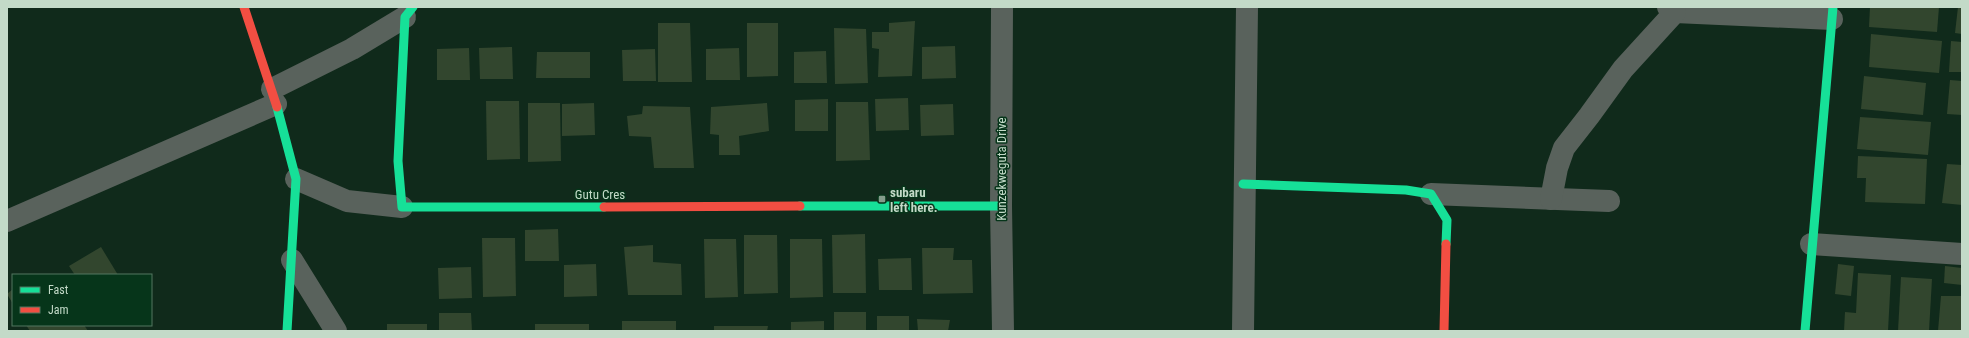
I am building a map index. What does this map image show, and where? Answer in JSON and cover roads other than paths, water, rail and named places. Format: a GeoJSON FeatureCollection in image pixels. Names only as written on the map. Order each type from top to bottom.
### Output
{"type":"FeatureCollection","features":[{"type":"Feature","properties":{"kind":"street","name":"Kunzekweguta Drive"},"geometry":{"type":"LineString","coordinates":[[1002,7],[1001,206],[1003,331]]}},
{"type":"Feature","properties":{"kind":"street"},"geometry":{"type":"LineString","coordinates":[[1243,331],[1243,184],[1247,7]]}},
{"type":"Feature","properties":{"kind":"street"},"geometry":{"type":"LineString","coordinates":[[245,8],[274,97],[296,179],[287,331]]}},
{"type":"Feature","properties":{"kind":"street"},"geometry":{"type":"LineString","coordinates":[[1551,200],[1557,168],[1564,148],[1623,69],[1671,10],[1832,13],[1811,244],[1805,331]]}},
{"type":"Feature","properties":{"kind":"street"},"geometry":{"type":"LineString","coordinates":[[7,221],[274,97],[409,12]]}},
{"type":"Feature","properties":{"kind":"street"},"geometry":{"type":"LineString","coordinates":[[296,179],[347,201],[402,207],[398,161],[409,12]]}},
{"type":"Feature","properties":{"kind":"street"},"geometry":{"type":"LineString","coordinates":[[1243,184],[1406,190],[1431,194],[1609,202]]}},
{"type":"Feature","properties":{"kind":"street"},"geometry":{"type":"LineString","coordinates":[[1431,194],[1447,220],[1444,331]]}},
{"type":"Feature","properties":{"kind":"street","name":"Gutu Cres"},"geometry":{"type":"LineString","coordinates":[[402,207],[1001,206]]}},
{"type":"Feature","properties":{"kind":"street"},"geometry":{"type":"LineString","coordinates":[[1811,244],[1962,254]]}},
{"type":"Feature","properties":{"kind":"street"},"geometry":{"type":"LineString","coordinates":[[292,260],[336,331]]}},
{"type":"Feature","properties":{"kind":"place","name":"subaru left here."},"geometry":{"type":"Point","coordinates":[882,199]}}]}
